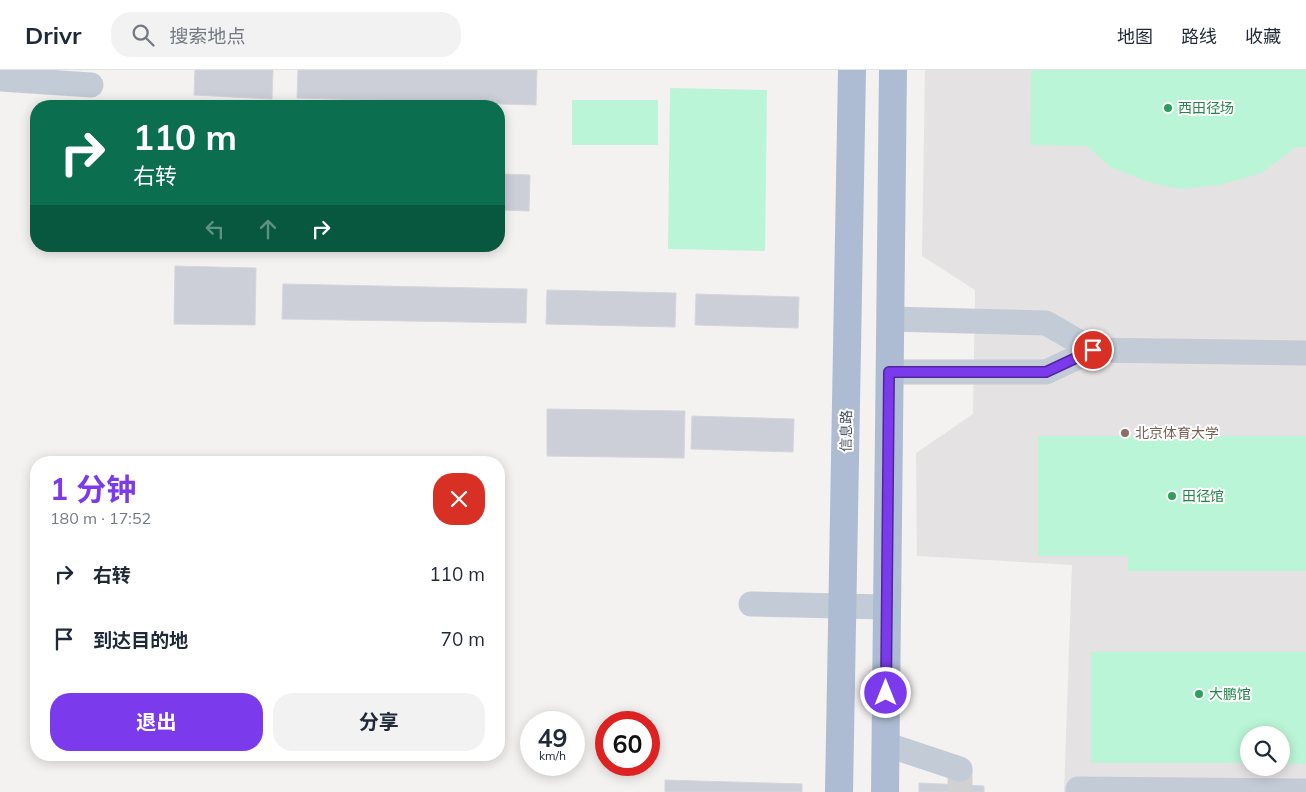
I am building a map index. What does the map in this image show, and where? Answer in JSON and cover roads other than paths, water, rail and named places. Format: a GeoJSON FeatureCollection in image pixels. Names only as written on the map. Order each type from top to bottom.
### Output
{"type":"FeatureCollection","features":[{"type":"Feature","properties":{"kind":"main road","name":"信息路"},"geometry":{"type":"LineString","coordinates":[[839,792],[852,70]]}},
{"type":"Feature","properties":{"kind":"main road"},"geometry":{"type":"LineString","coordinates":[[885,792],[893,70]]}},
{"type":"Feature","properties":{"kind":"street"},"geometry":{"type":"LineString","coordinates":[[0,79],[92,85]]}},
{"type":"Feature","properties":{"kind":"street"},"geometry":{"type":"LineString","coordinates":[[890,319],[1046,322],[1093,350]]}},
{"type":"Feature","properties":{"kind":"street"},"geometry":{"type":"LineString","coordinates":[[889,372],[1046,372],[1093,350],[1306,352]]}},
{"type":"Feature","properties":{"kind":"street"},"geometry":{"type":"LineString","coordinates":[[751,604],[886,607]]}},
{"type":"Feature","properties":{"kind":"street"},"geometry":{"type":"LineString","coordinates":[[885,744],[960,770]]}},
{"type":"Feature","properties":{"kind":"street"},"geometry":{"type":"LineString","coordinates":[[1078,792],[1078,789],[1306,791]]}},
{"type":"Feature","properties":{"kind":"tunnel"},"geometry":{"type":"LineString","coordinates":[[960,769],[960,792]]}},
{"type":"Feature","properties":{"kind":"place","name":"西田径场"},"geometry":{"type":"Point","coordinates":[1168,108]}},
{"type":"Feature","properties":{"kind":"place","name":"北京体育大学"},"geometry":{"type":"Point","coordinates":[1125,433]}},
{"type":"Feature","properties":{"kind":"place","name":"田径馆"},"geometry":{"type":"Point","coordinates":[1172,496]}},
{"type":"Feature","properties":{"kind":"place","name":"大鹏馆"},"geometry":{"type":"Point","coordinates":[1199,694]}}]}
